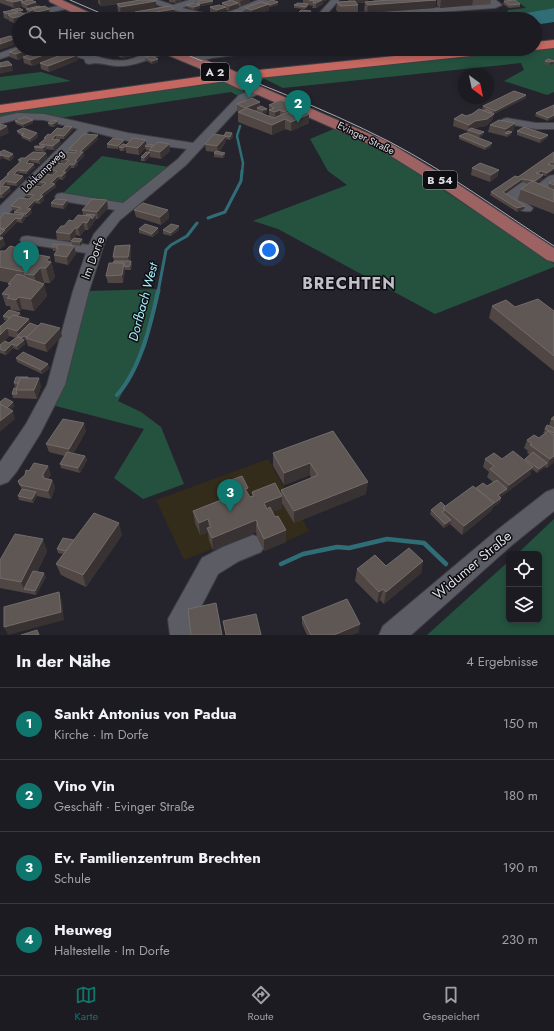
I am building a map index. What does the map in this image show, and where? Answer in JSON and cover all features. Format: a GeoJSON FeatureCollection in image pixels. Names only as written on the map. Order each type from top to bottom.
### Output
{"type":"FeatureCollection","features":[{"type":"Feature","properties":{"kind":"highway"},"geometry":{"type":"LineString","coordinates":[[542,39],[554,38]]}},
{"type":"Feature","properties":{"kind":"highway"},"geometry":{"type":"LineString","coordinates":[[542,45],[554,44]]}},
{"type":"Feature","properties":{"kind":"highway","name":"A 2"},"geometry":{"type":"LineString","coordinates":[[0,101],[189,75],[367,56]]}},
{"type":"Feature","properties":{"kind":"highway","name":"A 2"},"geometry":{"type":"LineString","coordinates":[[0,108],[226,77],[431,56]]}},
{"type":"Feature","properties":{"kind":"main road"},"geometry":{"type":"LineString","coordinates":[[54,0],[78,12]]}},
{"type":"Feature","properties":{"kind":"main road","name":"Evinger Straße"},"geometry":{"type":"LineString","coordinates":[[180,56],[359,133],[393,151],[450,186],[554,256]]}},
{"type":"Feature","properties":{"kind":"street"},"geometry":{"type":"LineString","coordinates":[[150,0],[186,12]]}},
{"type":"Feature","properties":{"kind":"street"},"geometry":{"type":"LineString","coordinates":[[146,12],[172,8],[197,0]]}},
{"type":"Feature","properties":{"kind":"street"},"geometry":{"type":"LineString","coordinates":[[235,12],[265,0]]}},
{"type":"Feature","properties":{"kind":"street"},"geometry":{"type":"LineString","coordinates":[[324,12],[335,0]]}},
{"type":"Feature","properties":{"kind":"street"},"geometry":{"type":"LineString","coordinates":[[402,12],[498,5],[491,0]]}},
{"type":"Feature","properties":{"kind":"street"},"geometry":{"type":"LineString","coordinates":[[41,12],[67,6]]}},
{"type":"Feature","properties":{"kind":"street"},"geometry":{"type":"LineString","coordinates":[[0,56],[12,52]]}},
{"type":"Feature","properties":{"kind":"street"},"geometry":{"type":"LineString","coordinates":[[80,56],[110,64],[129,63],[147,56]]}},
{"type":"Feature","properties":{"kind":"street"},"geometry":{"type":"LineString","coordinates":[[191,60],[208,56]]}},
{"type":"Feature","properties":{"kind":"street","name":"Im Dorfe"},"geometry":{"type":"LineString","coordinates":[[3,467],[33,429],[56,385],[81,291],[99,237],[115,217],[182,162],[243,97],[259,90]]}},
{"type":"Feature","properties":{"kind":"street"},"geometry":{"type":"LineString","coordinates":[[0,121],[17,116],[38,116],[128,137],[196,147]]}},
{"type":"Feature","properties":{"kind":"street"},"geometry":{"type":"LineString","coordinates":[[507,121],[536,126],[554,126]]}},
{"type":"Feature","properties":{"kind":"street","name":"Lohkampweg"},"geometry":{"type":"LineString","coordinates":[[0,214],[85,128]]}},
{"type":"Feature","properties":{"kind":"street"},"geometry":{"type":"LineString","coordinates":[[526,208],[509,196],[524,185],[539,190],[554,179]]}},
{"type":"Feature","properties":{"kind":"street"},"geometry":{"type":"LineString","coordinates":[[62,197],[126,208]]}},
{"type":"Feature","properties":{"kind":"street"},"geometry":{"type":"LineString","coordinates":[[27,240],[94,250]]}},
{"type":"Feature","properties":{"kind":"street","name":"Widumer Straße"},"geometry":{"type":"LineString","coordinates":[[392,635],[504,538],[554,498]]}},
{"type":"Feature","properties":{"kind":"street"},"geometry":{"type":"LineString","coordinates":[[183,635],[181,619],[210,566],[231,554],[253,545]]}},
{"type":"Feature","properties":{"kind":"shaded area"},"geometry":{"type":"Polygon","coordinates":[[[268,459],[309,531],[264,551],[256,532],[184,560],[156,500],[268,459]]]}},
{"type":"Feature","properties":{"kind":"green space"},"geometry":{"type":"Polygon","coordinates":[[[515,0],[554,0],[554,8],[531,12],[508,12],[508,10],[526,8],[515,0]]]}},
{"type":"Feature","properties":{"kind":"green space"},"geometry":{"type":"Polygon","coordinates":[[[554,48],[554,92],[547,95],[504,81],[524,70],[521,63],[473,68],[458,68],[458,70],[283,88],[265,79],[239,86],[244,92],[240,97],[231,92],[53,119],[44,117],[0,120],[0,113],[223,81],[461,56],[542,56],[542,49],[554,48]]]}},
{"type":"Feature","properties":{"kind":"green space"},"geometry":{"type":"Polygon","coordinates":[[[41,72],[71,81],[0,91],[0,77],[41,72]]]}},
{"type":"Feature","properties":{"kind":"green space"},"geometry":{"type":"Polygon","coordinates":[[[336,128],[378,149],[412,169],[554,264],[554,267],[435,314],[278,229],[253,221],[347,185],[328,171],[310,139],[336,128]]]}},
{"type":"Feature","properties":{"kind":"green space"},"geometry":{"type":"Polygon","coordinates":[[[102,156],[175,168],[126,208],[61,195],[102,156]]]}},
{"type":"Feature","properties":{"kind":"green space"},"geometry":{"type":"Polygon","coordinates":[[[161,289],[146,346],[118,401],[141,412],[161,427],[184,484],[143,499],[114,478],[144,429],[52,405],[87,291],[161,289]]]}},
{"type":"Feature","properties":{"kind":"green space"},"geometry":{"type":"Polygon","coordinates":[[[554,519],[554,635],[427,635],[506,564],[506,623],[542,623],[542,551],[520,551],[554,519]]]}},
{"type":"Feature","properties":{"kind":"water"},"geometry":{"type":"Polygon","coordinates":[[[554,8],[554,22],[542,24],[542,12],[531,12],[554,8]]]}},
{"type":"Feature","properties":{"kind":"building"},"geometry":{"type":"Polygon","coordinates":[[[6,0],[23,0],[13,2],[6,0]]]}},
{"type":"Feature","properties":{"kind":"building"},"geometry":{"type":"Polygon","coordinates":[[[29,0],[36,2],[27,5],[21,2],[29,0]]]}},
{"type":"Feature","properties":{"kind":"building"},"geometry":{"type":"Polygon","coordinates":[[[140,0],[156,1],[120,7],[117,4],[140,0]]]}},
{"type":"Feature","properties":{"kind":"building"},"geometry":{"type":"Polygon","coordinates":[[[202,0],[213,1],[197,4],[197,2],[202,0]]]}},
{"type":"Feature","properties":{"kind":"building"},"geometry":{"type":"Polygon","coordinates":[[[231,0],[238,3],[229,6],[222,3],[231,0]]]}},
{"type":"Feature","properties":{"kind":"building"},"geometry":{"type":"Polygon","coordinates":[[[272,0],[278,2],[270,5],[264,3],[272,0]]]}},
{"type":"Feature","properties":{"kind":"building"},"geometry":{"type":"Polygon","coordinates":[[[309,0],[322,0],[313,3],[314,1],[309,0]]]}},
{"type":"Feature","properties":{"kind":"building"},"geometry":{"type":"Polygon","coordinates":[[[390,0],[436,0],[368,5],[365,2],[390,0]]]}},
{"type":"Feature","properties":{"kind":"building"},"geometry":{"type":"Polygon","coordinates":[[[515,0],[520,4],[509,5],[504,1],[515,0]]]}},
{"type":"Feature","properties":{"kind":"building"},"geometry":{"type":"Polygon","coordinates":[[[355,1],[358,5],[340,6],[337,2],[355,1]]]}},
{"type":"Feature","properties":{"kind":"building"},"geometry":{"type":"Polygon","coordinates":[[[261,2],[269,4],[252,10],[245,8],[261,2]]]}},
{"type":"Feature","properties":{"kind":"building"},"geometry":{"type":"Polygon","coordinates":[[[193,3],[200,5],[194,7],[186,5],[193,3]]]}},
{"type":"Feature","properties":{"kind":"building"},"geometry":{"type":"Polygon","coordinates":[[[298,3],[308,4],[306,7],[294,5],[298,3]]]}},
{"type":"Feature","properties":{"kind":"building"},"geometry":{"type":"Polygon","coordinates":[[[219,5],[226,7],[217,10],[210,7],[219,5]]]}},
{"type":"Feature","properties":{"kind":"building"},"geometry":{"type":"Polygon","coordinates":[[[39,6],[41,7],[30,11],[26,9],[39,6]]]}},
{"type":"Feature","properties":{"kind":"building"},"geometry":{"type":"Polygon","coordinates":[[[45,6],[49,9],[37,12],[32,9],[45,6]]]}},
{"type":"Feature","properties":{"kind":"building"},"geometry":{"type":"Polygon","coordinates":[[[170,6],[174,9],[156,12],[135,12],[170,6]]]}},
{"type":"Feature","properties":{"kind":"building"},"geometry":{"type":"Polygon","coordinates":[[[19,8],[23,10],[11,10],[19,8]]]}},
{"type":"Feature","properties":{"kind":"building"},"geometry":{"type":"Polygon","coordinates":[[[14,10],[18,12],[7,14],[3,12],[14,10]]]}},
{"type":"Feature","properties":{"kind":"building"},"geometry":{"type":"Polygon","coordinates":[[[301,10],[311,11],[310,12],[299,12],[301,10]]]}},
{"type":"Feature","properties":{"kind":"building"},"geometry":{"type":"Polygon","coordinates":[[[12,37],[12,40],[0,44],[0,39],[12,37]]]}},
{"type":"Feature","properties":{"kind":"building"},"geometry":{"type":"Polygon","coordinates":[[[26,56],[41,56],[30,60],[23,57],[26,56]]]}},
{"type":"Feature","properties":{"kind":"building"},"geometry":{"type":"Polygon","coordinates":[[[58,56],[74,56],[48,66],[40,63],[58,56]]]}},
{"type":"Feature","properties":{"kind":"building"},"geometry":{"type":"Polygon","coordinates":[[[151,56],[158,59],[152,61],[145,57],[151,56]]]}},
{"type":"Feature","properties":{"kind":"building"},"geometry":{"type":"Polygon","coordinates":[[[548,59],[554,61],[545,61],[548,59]]]}},
{"type":"Feature","properties":{"kind":"building"},"geometry":{"type":"Polygon","coordinates":[[[8,61],[12,65],[0,67],[0,63],[8,61]]]}},
{"type":"Feature","properties":{"kind":"building"},"geometry":{"type":"Polygon","coordinates":[[[514,91],[526,95],[495,111],[483,106],[487,104],[494,104],[494,101],[514,91]]]}},
{"type":"Feature","properties":{"kind":"building"},"geometry":{"type":"Polygon","coordinates":[[[252,98],[260,102],[245,108],[237,104],[252,98]]]}},
{"type":"Feature","properties":{"kind":"building"},"geometry":{"type":"Polygon","coordinates":[[[281,100],[296,107],[284,112],[280,110],[275,112],[269,110],[274,108],[269,105],[281,100]]]}},
{"type":"Feature","properties":{"kind":"building"},"geometry":{"type":"Polygon","coordinates":[[[554,105],[554,115],[548,118],[536,113],[554,105]]]}},
{"type":"Feature","properties":{"kind":"building"},"geometry":{"type":"Polygon","coordinates":[[[261,106],[267,109],[263,110],[257,108],[261,106]]]}},
{"type":"Feature","properties":{"kind":"building"},"geometry":{"type":"Polygon","coordinates":[[[247,108],[274,118],[297,108],[309,114],[291,122],[285,119],[272,125],[238,112],[247,108]]]}},
{"type":"Feature","properties":{"kind":"building"},"geometry":{"type":"Polygon","coordinates":[[[479,109],[494,114],[487,119],[475,121],[469,125],[454,119],[462,114],[466,116],[472,114],[479,109]]]}},
{"type":"Feature","properties":{"kind":"building"},"geometry":{"type":"Polygon","coordinates":[[[486,109],[492,112],[490,113],[484,111],[486,109]]]}},
{"type":"Feature","properties":{"kind":"building"},"geometry":{"type":"Polygon","coordinates":[[[25,117],[33,120],[23,124],[15,121],[25,117]]]}},
{"type":"Feature","properties":{"kind":"building"},"geometry":{"type":"Polygon","coordinates":[[[53,120],[57,121],[53,124],[48,123],[53,120]]]}},
{"type":"Feature","properties":{"kind":"building"},"geometry":{"type":"Polygon","coordinates":[[[499,120],[515,123],[506,129],[490,125],[499,120]]]}},
{"type":"Feature","properties":{"kind":"building"},"geometry":{"type":"Polygon","coordinates":[[[0,124],[7,126],[0,130],[0,124]]]}},
{"type":"Feature","properties":{"kind":"building"},"geometry":{"type":"Polygon","coordinates":[[[65,126],[72,127],[64,136],[56,135],[52,139],[60,140],[53,146],[39,144],[48,134],[50,135],[57,128],[62,129],[65,126]]]}},
{"type":"Feature","properties":{"kind":"building"},"geometry":{"type":"Polygon","coordinates":[[[524,127],[548,135],[541,139],[517,131],[524,127]]]}},
{"type":"Feature","properties":{"kind":"building"},"geometry":{"type":"Polygon","coordinates":[[[23,128],[37,133],[30,139],[21,135],[24,134],[17,131],[23,128]]]}},
{"type":"Feature","properties":{"kind":"building"},"geometry":{"type":"Polygon","coordinates":[[[471,128],[484,132],[480,134],[468,130],[471,128]]]}},
{"type":"Feature","properties":{"kind":"building"},"geometry":{"type":"Polygon","coordinates":[[[508,131],[512,132],[508,134],[505,133],[508,131]]]}},
{"type":"Feature","properties":{"kind":"building"},"geometry":{"type":"Polygon","coordinates":[[[226,132],[232,133],[230,137],[224,136],[226,132]]]}},
{"type":"Feature","properties":{"kind":"building"},"geometry":{"type":"Polygon","coordinates":[[[466,133],[492,143],[486,147],[459,136],[466,133]]]}},
{"type":"Feature","properties":{"kind":"building"},"geometry":{"type":"Polygon","coordinates":[[[84,134],[98,135],[80,152],[83,152],[75,161],[77,161],[74,165],[70,164],[63,172],[66,172],[62,176],[58,176],[51,183],[55,184],[40,196],[43,196],[39,200],[35,200],[27,208],[31,209],[26,214],[14,212],[21,208],[11,206],[19,198],[29,199],[34,195],[25,194],[33,186],[41,187],[46,183],[36,181],[43,174],[53,175],[57,171],[49,170],[56,163],[65,164],[69,160],[61,159],[67,152],[75,153],[77,151],[69,150],[84,134]]]}},
{"type":"Feature","properties":{"kind":"building"},"geometry":{"type":"Polygon","coordinates":[[[214,134],[226,136],[217,146],[205,144],[214,134]]]}},
{"type":"Feature","properties":{"kind":"building"},"geometry":{"type":"Polygon","coordinates":[[[113,138],[124,140],[118,146],[107,144],[113,138]]]}},
{"type":"Feature","properties":{"kind":"building"},"geometry":{"type":"Polygon","coordinates":[[[133,138],[146,140],[138,148],[125,146],[133,138]]]}},
{"type":"Feature","properties":{"kind":"building"},"geometry":{"type":"Polygon","coordinates":[[[158,142],[169,144],[160,152],[149,150],[158,142]]]}},
{"type":"Feature","properties":{"kind":"building"},"geometry":{"type":"Polygon","coordinates":[[[123,144],[127,145],[123,148],[119,147],[123,144]]]}},
{"type":"Feature","properties":{"kind":"building"},"geometry":{"type":"Polygon","coordinates":[[[148,144],[154,145],[151,147],[145,146],[148,144]]]}},
{"type":"Feature","properties":{"kind":"building"},"geometry":{"type":"Polygon","coordinates":[[[45,146],[43,148],[34,147],[45,146]]]}},
{"type":"Feature","properties":{"kind":"building"},"geometry":{"type":"Polygon","coordinates":[[[4,150],[13,154],[9,157],[2,155],[0,156],[0,152],[4,150]]]}},
{"type":"Feature","properties":{"kind":"building"},"geometry":{"type":"Polygon","coordinates":[[[216,151],[225,153],[223,155],[214,153],[216,151]]]}},
{"type":"Feature","properties":{"kind":"building"},"geometry":{"type":"Polygon","coordinates":[[[33,152],[46,153],[39,160],[30,159],[26,163],[34,164],[27,171],[18,170],[14,174],[23,176],[16,183],[6,181],[2,186],[10,187],[0,194],[0,181],[9,174],[7,174],[21,160],[18,160],[25,158],[33,152]]]}},
{"type":"Feature","properties":{"kind":"building"},"geometry":{"type":"Polygon","coordinates":[[[146,152],[150,152],[144,158],[141,157],[146,152]]]}},
{"type":"Feature","properties":{"kind":"building"},"geometry":{"type":"Polygon","coordinates":[[[554,152],[554,162],[548,164],[554,166],[554,168],[547,173],[542,171],[536,173],[543,175],[535,181],[522,179],[503,192],[525,206],[517,208],[491,192],[515,176],[518,177],[554,152]]]}},
{"type":"Feature","properties":{"kind":"building"},"geometry":{"type":"Polygon","coordinates":[[[480,163],[499,170],[491,175],[472,168],[480,163]]]}},
{"type":"Feature","properties":{"kind":"building"},"geometry":{"type":"Polygon","coordinates":[[[554,180],[554,185],[549,183],[554,180]]]}},
{"type":"Feature","properties":{"kind":"building"},"geometry":{"type":"Polygon","coordinates":[[[532,181],[554,190],[554,202],[521,189],[532,181]]]}},
{"type":"Feature","properties":{"kind":"building"},"geometry":{"type":"Polygon","coordinates":[[[55,199],[67,200],[63,205],[51,203],[55,199]]]}},
{"type":"Feature","properties":{"kind":"building"},"geometry":{"type":"Polygon","coordinates":[[[92,199],[107,200],[97,212],[82,210],[92,199]]]}},
{"type":"Feature","properties":{"kind":"building"},"geometry":{"type":"Polygon","coordinates":[[[143,203],[168,210],[160,217],[134,210],[143,203]]]}},
{"type":"Feature","properties":{"kind":"building"},"geometry":{"type":"Polygon","coordinates":[[[4,213],[24,215],[21,219],[16,218],[5,229],[0,228],[0,218],[4,213]]]}},
{"type":"Feature","properties":{"kind":"building"},"geometry":{"type":"Polygon","coordinates":[[[87,214],[95,215],[92,219],[91,216],[85,216],[87,214]]]}},
{"type":"Feature","properties":{"kind":"building"},"geometry":{"type":"Polygon","coordinates":[[[78,215],[91,216],[87,223],[83,222],[70,234],[56,232],[69,220],[73,221],[78,215]]]}},
{"type":"Feature","properties":{"kind":"building"},"geometry":{"type":"Polygon","coordinates":[[[145,224],[158,228],[152,234],[139,229],[145,224]]]}},
{"type":"Feature","properties":{"kind":"building"},"geometry":{"type":"Polygon","coordinates":[[[171,224],[179,226],[171,233],[163,230],[171,224]]]}},
{"type":"Feature","properties":{"kind":"building"},"geometry":{"type":"Polygon","coordinates":[[[0,229],[5,230],[0,235],[0,229]]]}},
{"type":"Feature","properties":{"kind":"building"},"geometry":{"type":"Polygon","coordinates":[[[74,238],[82,239],[80,242],[71,241],[74,238]]]}},
{"type":"Feature","properties":{"kind":"building"},"geometry":{"type":"Polygon","coordinates":[[[54,244],[59,245],[57,247],[52,247],[54,244]]]}},
{"type":"Feature","properties":{"kind":"building"},"geometry":{"type":"Polygon","coordinates":[[[59,244],[74,246],[67,257],[54,255],[59,244]]]}},
{"type":"Feature","properties":{"kind":"building"},"geometry":{"type":"Polygon","coordinates":[[[130,245],[128,257],[113,257],[115,246],[130,245]]]}},
{"type":"Feature","properties":{"kind":"building"},"geometry":{"type":"Polygon","coordinates":[[[10,246],[19,248],[17,251],[50,257],[46,261],[51,262],[46,268],[40,268],[34,275],[24,274],[25,272],[0,267],[0,251],[5,251],[10,246]]]}},
{"type":"Feature","properties":{"kind":"building"},"geometry":{"type":"Polygon","coordinates":[[[114,261],[131,261],[130,266],[125,267],[124,263],[113,263],[114,261]]]}},
{"type":"Feature","properties":{"kind":"building"},"geometry":{"type":"Polygon","coordinates":[[[109,263],[124,263],[122,275],[106,276],[109,263]]]}},
{"type":"Feature","properties":{"kind":"building"},"geometry":{"type":"Polygon","coordinates":[[[17,274],[44,284],[31,299],[19,297],[16,300],[7,298],[10,295],[2,294],[17,274]]]}},
{"type":"Feature","properties":{"kind":"building"},"geometry":{"type":"Polygon","coordinates":[[[538,299],[554,311],[554,356],[492,306],[506,300],[515,307],[538,299]]]}},
{"type":"Feature","properties":{"kind":"building"},"geometry":{"type":"Polygon","coordinates":[[[9,310],[20,313],[17,316],[13,315],[10,318],[3,316],[9,310]]]}},
{"type":"Feature","properties":{"kind":"building"},"geometry":{"type":"Polygon","coordinates":[[[13,315],[29,319],[17,331],[7,328],[0,335],[0,326],[13,315]]]}},
{"type":"Feature","properties":{"kind":"building"},"geometry":{"type":"Polygon","coordinates":[[[30,323],[38,326],[27,337],[24,336],[22,338],[17,336],[30,323]]]}},
{"type":"Feature","properties":{"kind":"building"},"geometry":{"type":"Polygon","coordinates":[[[41,323],[60,328],[45,344],[26,338],[41,323]]]}},
{"type":"Feature","properties":{"kind":"building"},"geometry":{"type":"Polygon","coordinates":[[[17,337],[24,340],[17,346],[12,344],[5,351],[0,349],[0,345],[5,341],[9,343],[17,337]]]}},
{"type":"Feature","properties":{"kind":"building"},"geometry":{"type":"Polygon","coordinates":[[[23,352],[48,364],[41,370],[16,358],[23,352]]]}},
{"type":"Feature","properties":{"kind":"building"},"geometry":{"type":"Polygon","coordinates":[[[16,377],[28,378],[20,378],[19,383],[14,383],[16,377]]]}},
{"type":"Feature","properties":{"kind":"building"},"geometry":{"type":"Polygon","coordinates":[[[20,378],[39,378],[34,390],[16,390],[20,378]]]}},
{"type":"Feature","properties":{"kind":"building"},"geometry":{"type":"Polygon","coordinates":[[[14,388],[17,388],[17,394],[12,394],[14,388]]]}},
{"type":"Feature","properties":{"kind":"building"},"geometry":{"type":"Polygon","coordinates":[[[5,398],[13,402],[7,408],[0,404],[0,402],[5,398]]]}},
{"type":"Feature","properties":{"kind":"building"},"geometry":{"type":"Polygon","coordinates":[[[0,404],[13,411],[0,421],[0,404]]]}},
{"type":"Feature","properties":{"kind":"building"},"geometry":{"type":"Polygon","coordinates":[[[63,419],[84,423],[69,449],[46,444],[63,419]]]}},
{"type":"Feature","properties":{"kind":"building"},"geometry":{"type":"Polygon","coordinates":[[[547,425],[554,428],[554,433],[545,429],[547,425]]]}},
{"type":"Feature","properties":{"kind":"building"},"geometry":{"type":"Polygon","coordinates":[[[333,431],[368,482],[294,511],[281,490],[318,475],[310,463],[284,473],[273,453],[333,431]]]}},
{"type":"Feature","properties":{"kind":"building"},"geometry":{"type":"Polygon","coordinates":[[[548,431],[554,435],[554,456],[550,459],[530,445],[532,444],[527,440],[534,435],[539,438],[548,431]]]}},
{"type":"Feature","properties":{"kind":"building"},"geometry":{"type":"Polygon","coordinates":[[[513,451],[533,467],[509,485],[490,469],[494,466],[485,459],[494,453],[502,459],[513,451]]]}},
{"type":"Feature","properties":{"kind":"building"},"geometry":{"type":"Polygon","coordinates":[[[67,452],[85,456],[78,468],[60,464],[67,452]]]}},
{"type":"Feature","properties":{"kind":"building"},"geometry":{"type":"Polygon","coordinates":[[[533,452],[547,463],[539,469],[525,459],[533,452]]]}},
{"type":"Feature","properties":{"kind":"building"},"geometry":{"type":"Polygon","coordinates":[[[34,463],[48,466],[42,476],[44,476],[43,478],[52,480],[48,491],[20,485],[18,481],[25,475],[26,470],[29,471],[34,463]]]}},
{"type":"Feature","properties":{"kind":"building"},"geometry":{"type":"Polygon","coordinates":[[[242,476],[248,488],[245,489],[250,497],[254,496],[252,492],[275,483],[282,496],[264,503],[267,509],[270,507],[275,517],[278,516],[286,530],[264,539],[256,520],[212,538],[207,528],[211,527],[208,519],[199,523],[193,511],[229,497],[228,495],[226,496],[220,484],[242,476]]]}},
{"type":"Feature","properties":{"kind":"building"},"geometry":{"type":"Polygon","coordinates":[[[497,480],[507,489],[498,495],[501,498],[494,503],[476,488],[483,483],[487,486],[497,480]]]}},
{"type":"Feature","properties":{"kind":"building"},"geometry":{"type":"Polygon","coordinates":[[[473,486],[494,503],[464,526],[443,508],[473,486]]]}},
{"type":"Feature","properties":{"kind":"building"},"geometry":{"type":"Polygon","coordinates":[[[22,489],[36,492],[32,499],[18,496],[22,489]]]}},
{"type":"Feature","properties":{"kind":"building"},"geometry":{"type":"Polygon","coordinates":[[[441,502],[445,506],[443,508],[445,510],[442,512],[451,520],[445,524],[431,510],[441,502]]]}},
{"type":"Feature","properties":{"kind":"building"},"geometry":{"type":"Polygon","coordinates":[[[94,513],[119,523],[83,575],[56,564],[94,513]]]}},
{"type":"Feature","properties":{"kind":"building"},"geometry":{"type":"Polygon","coordinates":[[[15,534],[43,539],[21,582],[0,578],[0,560],[15,534]]]}},
{"type":"Feature","properties":{"kind":"building"},"geometry":{"type":"Polygon","coordinates":[[[63,538],[74,540],[66,551],[57,549],[63,538]]]}},
{"type":"Feature","properties":{"kind":"building"},"geometry":{"type":"Polygon","coordinates":[[[409,548],[423,561],[386,592],[383,589],[379,592],[357,569],[375,555],[386,566],[409,548]]]}},
{"type":"Feature","properties":{"kind":"building"},"geometry":{"type":"Polygon","coordinates":[[[33,571],[44,573],[35,591],[24,589],[33,571]]]}},
{"type":"Feature","properties":{"kind":"building"},"geometry":{"type":"Polygon","coordinates":[[[59,592],[61,612],[4,627],[4,607],[59,592]]]}},
{"type":"Feature","properties":{"kind":"building"},"geometry":{"type":"Polygon","coordinates":[[[347,599],[360,624],[334,635],[311,635],[302,617],[347,599]]]}},
{"type":"Feature","properties":{"kind":"building"},"geometry":{"type":"Polygon","coordinates":[[[216,603],[222,635],[191,635],[188,609],[216,603]]]}},
{"type":"Feature","properties":{"kind":"building"},"geometry":{"type":"Polygon","coordinates":[[[256,614],[261,635],[226,635],[223,621],[256,614]]]}},
{"type":"Feature","properties":{"kind":"building"},"geometry":{"type":"Polygon","coordinates":[[[37,630],[39,635],[21,635],[37,630]]]}},
{"type":"Feature","properties":{"kind":"waterway","name":"Dorfbach West"},"geometry":{"type":"LineString","coordinates":[[240,126],[237,136],[243,163],[242,172]]}},
{"type":"Feature","properties":{"kind":"waterway","name":"Dorfbach West"},"geometry":{"type":"LineString","coordinates":[[208,218],[225,212],[241,181],[242,171]]}},
{"type":"Feature","properties":{"kind":"waterway","name":"Dorfbach West"},"geometry":{"type":"LineString","coordinates":[[158,292],[166,250],[171,245],[187,236],[197,223]]}},
{"type":"Feature","properties":{"kind":"waterway","name":"Dorfbach West"},"geometry":{"type":"LineString","coordinates":[[117,395],[132,373],[144,346],[158,291]]}},
{"type":"Feature","properties":{"kind":"waterway"},"geometry":{"type":"LineString","coordinates":[[281,564],[303,554],[337,547],[349,548],[387,539],[424,543],[446,564]]}},
{"type":"Feature","properties":{"kind":"tram line"},"geometry":{"type":"LineString","coordinates":[[70,0],[98,12]]}},
{"type":"Feature","properties":{"kind":"tram line"},"geometry":{"type":"LineString","coordinates":[[190,56],[337,116],[390,142],[453,179],[554,246]]}},
{"type":"Feature","properties":{"kind":"place","name":"Heuweg"},"geometry":{"type":"Point","coordinates":[249,98]}},
{"type":"Feature","properties":{"kind":"place","name":"Vino Vin"},"geometry":{"type":"Point","coordinates":[298,123]}},
{"type":"Feature","properties":{"kind":"place","name":"Sankt Antonius von Padua"},"geometry":{"type":"Point","coordinates":[26,274]}},
{"type":"Feature","properties":{"kind":"place","name":"Ev. Familienzentrum Brechten"},"geometry":{"type":"Point","coordinates":[230,512]}},
{"type":"Feature","properties":{"kind":"district","name":"BRECHTEN"},"geometry":{"type":"Point","coordinates":[349,283]}}]}
